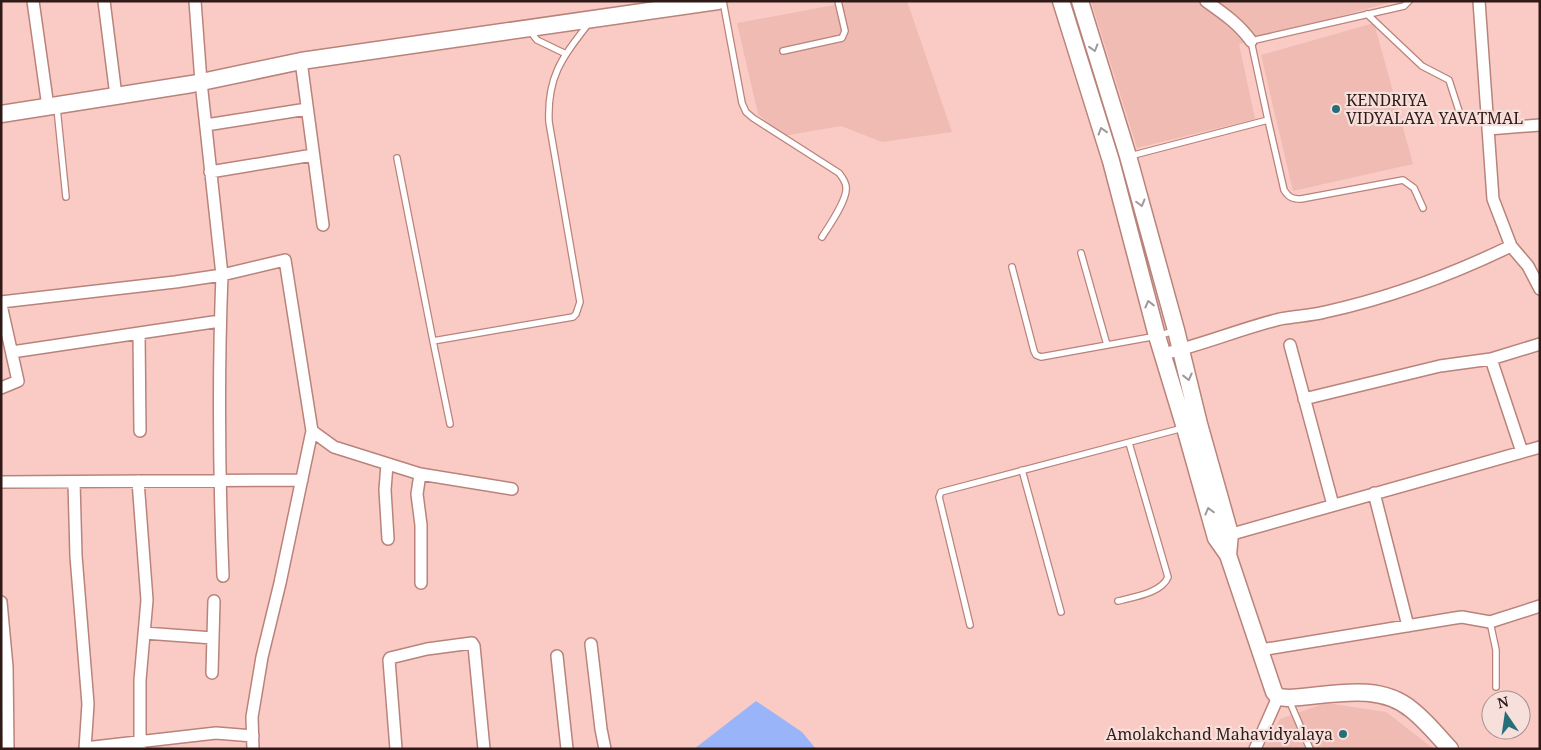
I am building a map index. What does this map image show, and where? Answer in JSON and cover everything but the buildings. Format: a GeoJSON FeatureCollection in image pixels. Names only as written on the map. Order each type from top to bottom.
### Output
{"type":"FeatureCollection","features":[{"type":"Feature","properties":{"kind":"street"},"geometry":{"type":"LineString","coordinates":[[33,1],[52,106]]}},
{"type":"Feature","properties":{"kind":"street"},"geometry":{"type":"LineString","coordinates":[[104,1],[116,96]]}},
{"type":"Feature","properties":{"kind":"street"},"geometry":{"type":"LineString","coordinates":[[195,1],[201,82],[222,275],[219,480],[223,576]]}},
{"type":"Feature","properties":{"kind":"street"},"geometry":{"type":"LineString","coordinates":[[1,114],[201,82],[301,61],[718,1]]}},
{"type":"Feature","properties":{"kind":"street"},"geometry":{"type":"LineString","coordinates":[[1062,1],[1111,161],[1157,336],[1192,426],[1228,554],[1274,692],[1283,698],[1356,692],[1389,696],[1411,709],[1450,749]]}},
{"type":"Feature","properties":{"kind":"street"},"geometry":{"type":"LineString","coordinates":[[1080,1],[1128,156],[1176,330],[1181,350],[1192,426]]}},
{"type":"Feature","properties":{"kind":"street"},"geometry":{"type":"LineString","coordinates":[[1206,1],[1244,30],[1251,41]]}},
{"type":"Feature","properties":{"kind":"street"},"geometry":{"type":"LineString","coordinates":[[1479,1],[1493,199],[1510,246],[1528,266],[1540,289]]}},
{"type":"Feature","properties":{"kind":"street"},"geometry":{"type":"LineString","coordinates":[[301,61],[323,226]]}},
{"type":"Feature","properties":{"kind":"street"},"geometry":{"type":"LineString","coordinates":[[206,125],[307,109]]}},
{"type":"Feature","properties":{"kind":"street"},"geometry":{"type":"LineString","coordinates":[[1488,129],[1540,125]]}},
{"type":"Feature","properties":{"kind":"street"},"geometry":{"type":"LineString","coordinates":[[210,172],[313,155]]}},
{"type":"Feature","properties":{"kind":"street"},"geometry":{"type":"LineString","coordinates":[[1163,354],[1279,320],[1324,313],[1376,299],[1429,282],[1474,264],[1510,246]]}},
{"type":"Feature","properties":{"kind":"street"},"geometry":{"type":"LineString","coordinates":[[1,388],[18,381],[1,303],[222,275],[285,260],[312,431],[280,583],[262,657],[252,716],[253,749]]}},
{"type":"Feature","properties":{"kind":"street"},"geometry":{"type":"LineString","coordinates":[[12,352],[220,321]]}},
{"type":"Feature","properties":{"kind":"street"},"geometry":{"type":"LineString","coordinates":[[139,333],[140,431]]}},
{"type":"Feature","properties":{"kind":"street"},"geometry":{"type":"LineString","coordinates":[[1304,399],[1440,366],[1491,359],[1540,344]]}},
{"type":"Feature","properties":{"kind":"street"},"geometry":{"type":"LineString","coordinates":[[1290,345],[1333,505]]}},
{"type":"Feature","properties":{"kind":"street"},"geometry":{"type":"LineString","coordinates":[[1491,359],[1522,452]]}},
{"type":"Feature","properties":{"kind":"street"},"geometry":{"type":"LineString","coordinates":[[312,431],[334,447],[420,474],[512,489]]}},
{"type":"Feature","properties":{"kind":"street"},"geometry":{"type":"LineString","coordinates":[[1223,536],[1540,447]]}},
{"type":"Feature","properties":{"kind":"street"},"geometry":{"type":"LineString","coordinates":[[387,464],[385,490],[388,539]]}},
{"type":"Feature","properties":{"kind":"street"},"geometry":{"type":"LineString","coordinates":[[420,474],[417,494],[421,525],[422,583]]}},
{"type":"Feature","properties":{"kind":"street"},"geometry":{"type":"LineString","coordinates":[[1,482],[302,480]]}},
{"type":"Feature","properties":{"kind":"street"},"geometry":{"type":"LineString","coordinates":[[138,481],[147,600],[140,680],[140,746]]}},
{"type":"Feature","properties":{"kind":"street"},"geometry":{"type":"LineString","coordinates":[[74,482],[76,556],[88,704],[85,749],[140,746],[183,736],[216,733],[253,736]]}},
{"type":"Feature","properties":{"kind":"street"},"geometry":{"type":"LineString","coordinates":[[1374,494],[1408,626]]}},
{"type":"Feature","properties":{"kind":"street"},"geometry":{"type":"LineString","coordinates":[[212,673],[214,601]]}},
{"type":"Feature","properties":{"kind":"street"},"geometry":{"type":"LineString","coordinates":[[2,604],[7,667],[8,749]]}},
{"type":"Feature","properties":{"kind":"street"},"geometry":{"type":"LineString","coordinates":[[1261,650],[1462,617],[1490,622],[1540,606]]}},
{"type":"Feature","properties":{"kind":"street"},"geometry":{"type":"LineString","coordinates":[[144,633],[213,638]]}},
{"type":"Feature","properties":{"kind":"street"},"geometry":{"type":"LineString","coordinates":[[396,749],[390,658],[427,649],[472,643],[474,646],[484,749]]}},
{"type":"Feature","properties":{"kind":"street"},"geometry":{"type":"LineString","coordinates":[[591,644],[605,749]]}},
{"type":"Feature","properties":{"kind":"street"},"geometry":{"type":"LineString","coordinates":[[557,656],[567,749]]}},
{"type":"Feature","properties":{"kind":"street"},"geometry":{"type":"LineString","coordinates":[[1254,749],[1283,698]]}},
{"type":"Feature","properties":{"kind":"lane"},"geometry":{"type":"LineString","coordinates":[[723,1],[742,103],[746,112],[839,173],[844,180],[846,195],[822,237]]}},
{"type":"Feature","properties":{"kind":"lane"},"geometry":{"type":"LineString","coordinates":[[783,50],[842,38],[845,32],[838,1]]}},
{"type":"Feature","properties":{"kind":"lane"},"geometry":{"type":"LineString","coordinates":[[1409,1],[1404,6],[1251,41],[1284,190],[1288,196],[1293,199],[1301,199],[1403,180],[1414,188],[1423,208]]}},
{"type":"Feature","properties":{"kind":"lane"},"geometry":{"type":"LineString","coordinates":[[1366,14],[1422,66],[1449,80],[1459,111]]}},
{"type":"Feature","properties":{"kind":"lane"},"geometry":{"type":"LineString","coordinates":[[433,341],[573,317],[579,309],[580,302],[548,107],[550,90],[556,70],[592,20]]}},
{"type":"Feature","properties":{"kind":"lane"},"geometry":{"type":"LineString","coordinates":[[528,29],[537,40],[566,54]]}},
{"type":"Feature","properties":{"kind":"lane"},"geometry":{"type":"LineString","coordinates":[[52,106],[66,198]]}},
{"type":"Feature","properties":{"kind":"lane"},"geometry":{"type":"LineString","coordinates":[[1111,161],[1268,120]]}},
{"type":"Feature","properties":{"kind":"lane"},"geometry":{"type":"LineString","coordinates":[[397,158],[450,424]]}},
{"type":"Feature","properties":{"kind":"lane"},"geometry":{"type":"LineString","coordinates":[[1081,253],[1107,345]]}},
{"type":"Feature","properties":{"kind":"lane"},"geometry":{"type":"LineString","coordinates":[[1012,267],[1036,355],[1041,357],[1157,336],[1176,330]]}},
{"type":"Feature","properties":{"kind":"lane"},"geometry":{"type":"LineString","coordinates":[[970,625],[939,495],[943,490],[1192,426]]}},
{"type":"Feature","properties":{"kind":"lane"},"geometry":{"type":"LineString","coordinates":[[1118,601],[1160,588],[1166,583],[1168,577],[1129,443]]}},
{"type":"Feature","properties":{"kind":"lane"},"geometry":{"type":"LineString","coordinates":[[1022,470],[1061,612]]}},
{"type":"Feature","properties":{"kind":"lane"},"geometry":{"type":"LineString","coordinates":[[1490,622],[1496,650],[1496,687]]}},
{"type":"Feature","properties":{"kind":"lane"},"geometry":{"type":"LineString","coordinates":[[1283,698],[1310,749]]}},
{"type":"Feature","properties":{"kind":"shaded area"},"geometry":{"type":"Polygon","coordinates":[[[856,1],[907,1],[952,132],[882,142],[841,126],[783,136],[758,114],[737,23],[856,1]]]}},
{"type":"Feature","properties":{"kind":"shaded area"},"geometry":{"type":"Polygon","coordinates":[[[1091,1],[1395,1],[1239,44],[1255,119],[1137,148],[1091,1]]]}},
{"type":"Feature","properties":{"kind":"shaded area","name":"KENDRIYA VIDYALAYA YAVATMAL"},"geometry":{"type":"Polygon","coordinates":[[[1374,23],[1413,164],[1293,191],[1261,55],[1374,23]]]}},
{"type":"Feature","properties":{"kind":"shaded area","name":"Amolakchand Mahavidyalaya"},"geometry":{"type":"Polygon","coordinates":[[[1326,703],[1386,712],[1434,749],[1263,749],[1280,719],[1326,703]]]}},
{"type":"Feature","properties":{"kind":"water"},"geometry":{"type":"Polygon","coordinates":[[[756,701],[802,732],[816,749],[694,749],[756,701]]]}},
{"type":"Feature","properties":{"kind":"place","name":"KENDRIYA VIDYALAYA YAVATMAL"},"geometry":{"type":"Point","coordinates":[1336,109]}},
{"type":"Feature","properties":{"kind":"place","name":"Amolakchand Mahavidyalaya"},"geometry":{"type":"Point","coordinates":[1343,734]}}]}
